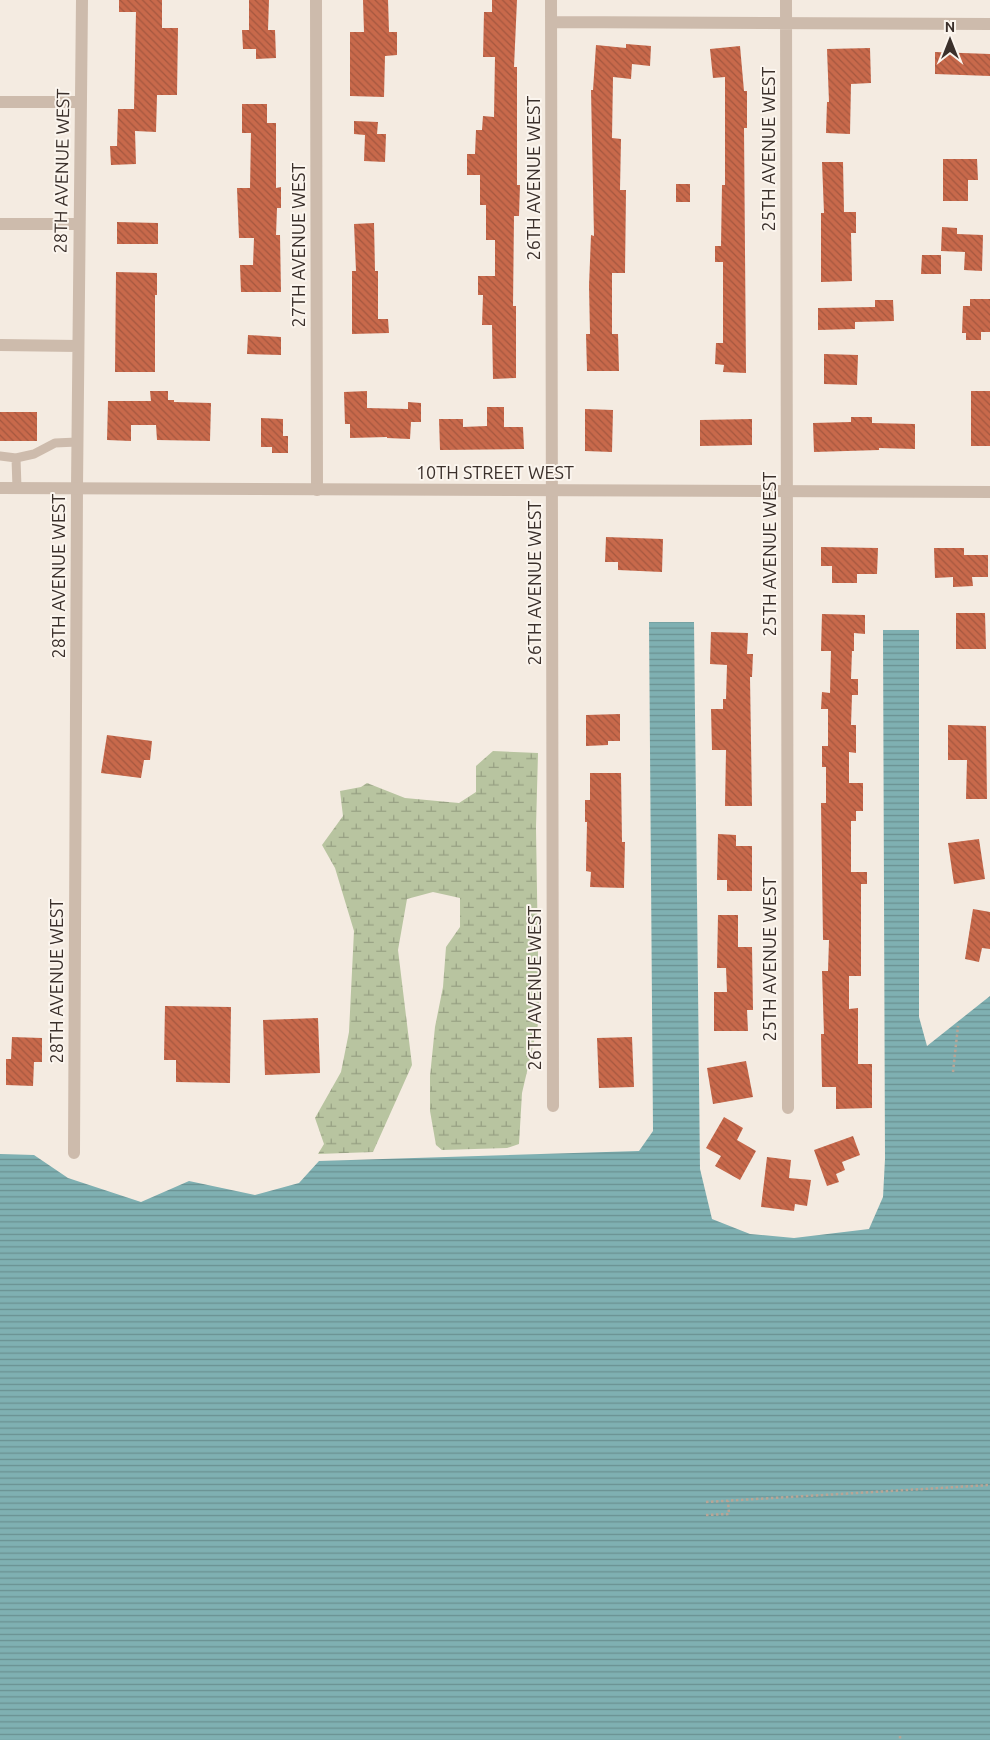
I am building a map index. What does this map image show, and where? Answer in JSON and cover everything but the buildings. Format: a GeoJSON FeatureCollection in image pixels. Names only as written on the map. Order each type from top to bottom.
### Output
{"type":"FeatureCollection","features":[{"type":"Feature","properties":{"kind":"street","name":"28TH AVENUE WEST"},"geometry":{"type":"LineString","coordinates":[[74,1153],[76,488],[82,0]]}},
{"type":"Feature","properties":{"kind":"street","name":"27TH AVENUE WEST"},"geometry":{"type":"LineString","coordinates":[[316,0],[317,490]]}},
{"type":"Feature","properties":{"kind":"street","name":"26TH AVENUE WEST"},"geometry":{"type":"LineString","coordinates":[[551,0],[553,1106]]}},
{"type":"Feature","properties":{"kind":"street","name":"25TH AVENUE WEST"},"geometry":{"type":"LineString","coordinates":[[786,0],[788,1108]]}},
{"type":"Feature","properties":{"kind":"street"},"geometry":{"type":"LineString","coordinates":[[551,22],[990,24]]}},
{"type":"Feature","properties":{"kind":"street"},"geometry":{"type":"LineString","coordinates":[[0,102],[81,102]]}},
{"type":"Feature","properties":{"kind":"street"},"geometry":{"type":"LineString","coordinates":[[0,224],[79,224]]}},
{"type":"Feature","properties":{"kind":"street"},"geometry":{"type":"LineString","coordinates":[[0,345],[78,346]]}},
{"type":"Feature","properties":{"kind":"street","name":"10TH STREET WEST"},"geometry":{"type":"LineString","coordinates":[[0,488],[990,492]]}},
{"type":"Feature","properties":{"kind":"lane"},"geometry":{"type":"LineString","coordinates":[[0,456],[16,458],[34,454],[55,443],[77,442]]}},
{"type":"Feature","properties":{"kind":"lane"},"geometry":{"type":"LineString","coordinates":[[16,458],[17,488]]}},
{"type":"Feature","properties":{"kind":"path"},"geometry":{"type":"LineString","coordinates":[[953,1072],[958,1026]]}},
{"type":"Feature","properties":{"kind":"path"},"geometry":{"type":"LineString","coordinates":[[706,1502],[990,1485]]}},
{"type":"Feature","properties":{"kind":"path"},"geometry":{"type":"LineString","coordinates":[[706,1515],[729,1514],[728,1501]]}},
{"type":"Feature","properties":{"kind":"green space"},"geometry":{"type":"Polygon","coordinates":[[[493,751],[538,753],[536,828],[539,1020],[522,1093],[519,1144],[507,1148],[442,1150],[436,1145],[430,1111],[430,1076],[435,1027],[443,987],[446,947],[460,927],[460,898],[433,892],[407,899],[398,950],[412,1065],[373,1152],[318,1154],[324,1144],[315,1118],[341,1072],[349,1032],[354,931],[335,868],[322,845],[343,816],[340,791],[361,787],[367,783],[405,798],[459,803],[476,792],[476,766],[493,751]]]}},
{"type":"Feature","properties":{"kind":"water"},"geometry":{"type":"Polygon","coordinates":[[[649,622],[694,622],[700,1169],[712,1219],[750,1234],[794,1238],[869,1229],[883,1197],[885,1159],[883,630],[919,630],[919,1017],[927,1046],[990,996],[990,1740],[0,1740],[0,1154],[34,1155],[68,1178],[141,1202],[189,1181],[255,1195],[299,1183],[319,1161],[639,1151],[653,1131],[649,622]]]}}]}
